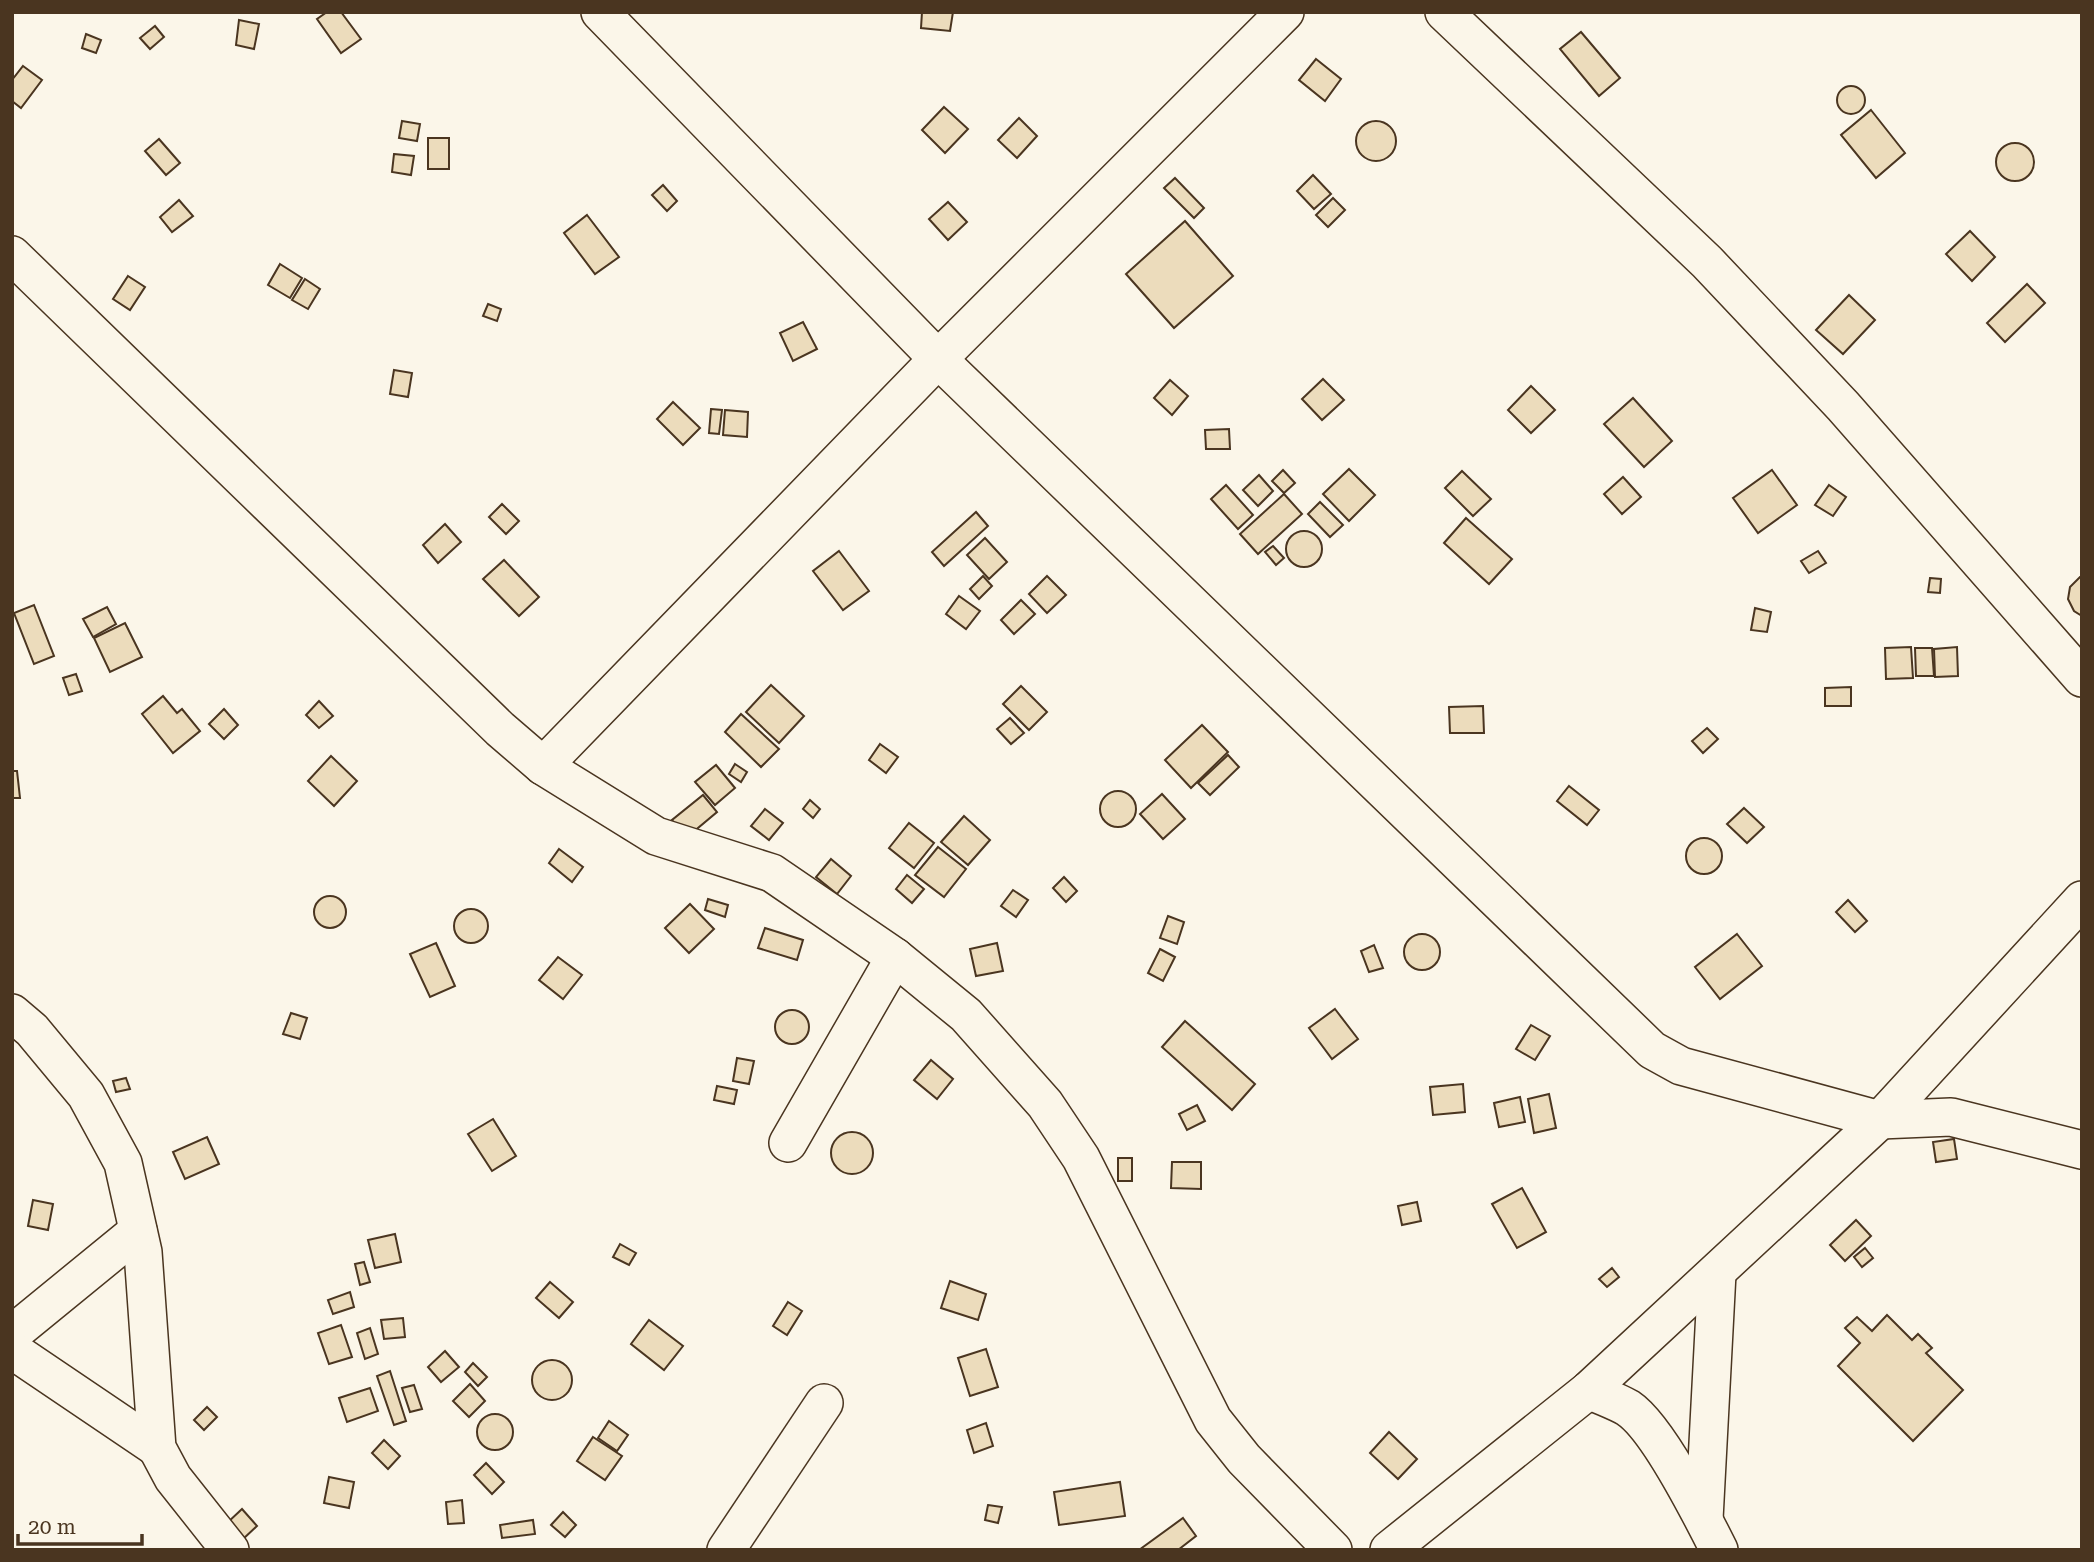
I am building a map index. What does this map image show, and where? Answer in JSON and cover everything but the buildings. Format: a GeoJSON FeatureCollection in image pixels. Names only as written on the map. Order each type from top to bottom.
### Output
{"type":"FeatureCollection","features":[{"type":"Feature","properties":{"kind":"street"},"geometry":{"type":"LineString","coordinates":[[600,12],[938,359],[1652,1050],[1681,1066],[1880,1120],[1951,1116],[2082,1150]]}},
{"type":"Feature","properties":{"kind":"street"},"geometry":{"type":"LineString","coordinates":[[543,766],[938,359],[1285,12]]}},
{"type":"Feature","properties":{"kind":"street"},"geometry":{"type":"LineString","coordinates":[[1444,12],[1707,262],[1843,406],[2082,678]]}},
{"type":"Feature","properties":{"kind":"street"},"geometry":{"type":"LineString","coordinates":[[12,255],[500,729],[543,766],[656,836],[772,873],[895,957],[966,1015],[1045,1104],[1081,1158],[1213,1420],[1244,1459],[1334,1550]]}},
{"type":"Feature","properties":{"kind":"street"},"geometry":{"type":"LineString","coordinates":[[1389,1550],[1588,1390],[1880,1120],[2082,900]]}},
{"type":"Feature","properties":{"kind":"street"},"geometry":{"type":"LineString","coordinates":[[788,1143],[895,957]]}},
{"type":"Feature","properties":{"kind":"street"},"geometry":{"type":"LineString","coordinates":[[12,1013],[32,1030],[86,1095],[123,1163],[143,1252],[157,1448],[173,1478],[230,1550]]}},
{"type":"Feature","properties":{"kind":"street"},"geometry":{"type":"LineString","coordinates":[[12,1334],[138,1231]]}},
{"type":"Feature","properties":{"kind":"street"},"geometry":{"type":"LineString","coordinates":[[1711,1534],[1717,1272]]}},
{"type":"Feature","properties":{"kind":"street"},"geometry":{"type":"LineString","coordinates":[[12,1350],[157,1448]]}},
{"type":"Feature","properties":{"kind":"street"},"geometry":{"type":"LineString","coordinates":[[1588,1390],[1629,1409],[1648,1426],[1711,1534]]}},
{"type":"Feature","properties":{"kind":"street"},"geometry":{"type":"LineString","coordinates":[[726,1550],[824,1403]]}}]}
